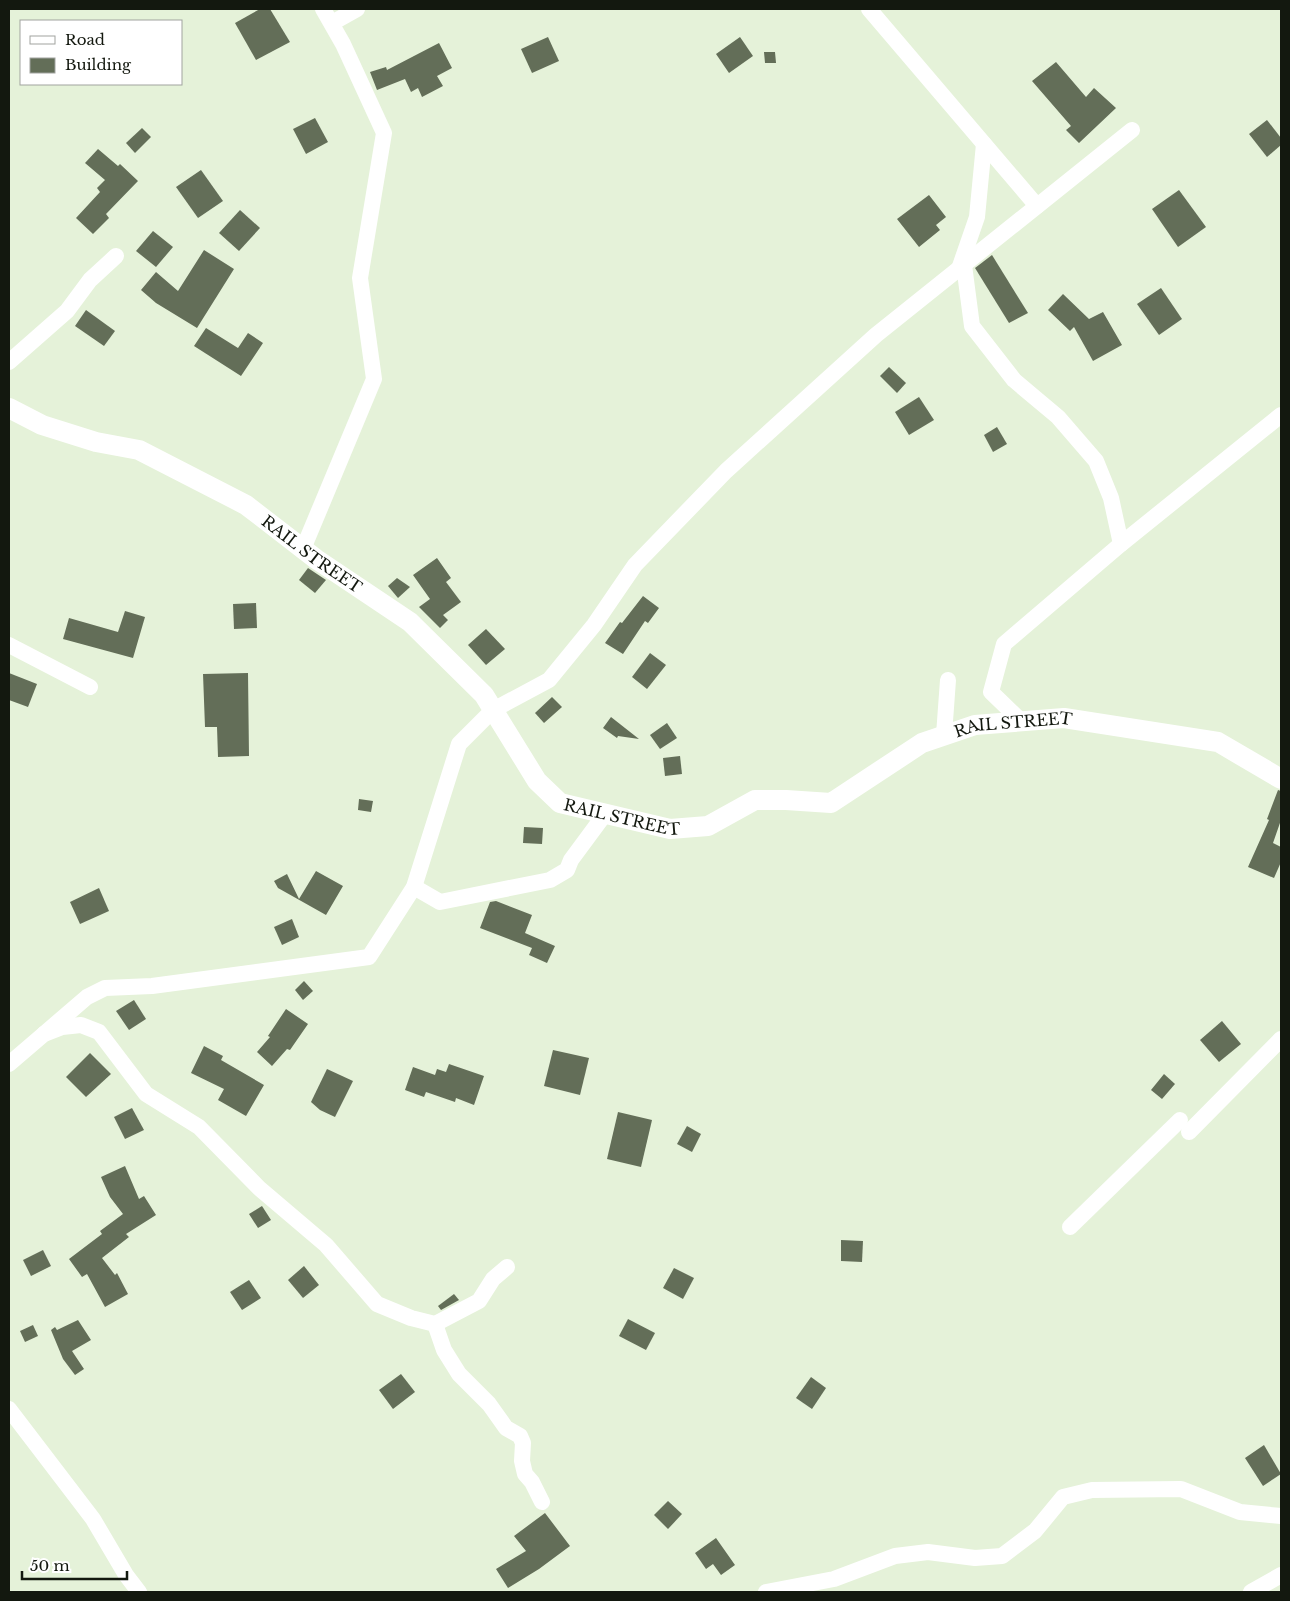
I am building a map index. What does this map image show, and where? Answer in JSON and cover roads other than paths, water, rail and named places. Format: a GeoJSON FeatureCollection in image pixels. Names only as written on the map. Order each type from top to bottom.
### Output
{"type":"FeatureCollection","features":[{"type":"Feature","properties":{"kind":"street"},"geometry":{"type":"LineString","coordinates":[[303,549],[374,378],[360,278],[384,133],[343,44],[323,9]]}},
{"type":"Feature","properties":{"kind":"street"},"geometry":{"type":"LineString","coordinates":[[332,24],[357,9]]}},
{"type":"Feature","properties":{"kind":"street"},"geometry":{"type":"LineString","coordinates":[[869,9],[1038,206]]}},
{"type":"Feature","properties":{"kind":"street"},"geometry":{"type":"LineString","coordinates":[[9,1064],[87,997],[105,988],[152,986],[369,957],[414,887],[458,744],[493,710],[549,680],[594,625],[635,565],[726,471],[876,335],[1132,130]]}},
{"type":"Feature","properties":{"kind":"street"},"geometry":{"type":"LineString","coordinates":[[984,144],[977,217],[962,267],[972,326],[1014,380],[1058,417],[1096,461],[1111,498],[1121,544]]}},
{"type":"Feature","properties":{"kind":"street"},"geometry":{"type":"LineString","coordinates":[[9,362],[67,311],[90,280],[116,256]]}},
{"type":"Feature","properties":{"kind":"street","name":"RAIL STREET"},"geometry":{"type":"LineString","coordinates":[[9,408],[42,425],[96,442],[138,450],[246,505],[303,549],[410,622],[484,695],[536,781],[560,803],[670,829],[708,826],[755,800],[831,803],[922,742],[976,725],[1064,718],[1218,742],[1281,779]]}},
{"type":"Feature","properties":{"kind":"street"},"geometry":{"type":"LineString","coordinates":[[1021,721],[992,692],[1004,644],[1121,544],[1281,415]]}},
{"type":"Feature","properties":{"kind":"street"},"geometry":{"type":"LineString","coordinates":[[9,645],[90,687]]}},
{"type":"Feature","properties":{"kind":"street"},"geometry":{"type":"LineString","coordinates":[[944,735],[948,680]]}},
{"type":"Feature","properties":{"kind":"street"},"geometry":{"type":"LineString","coordinates":[[414,887],[440,902],[550,880],[567,870],[571,860],[604,814]]}},
{"type":"Feature","properties":{"kind":"street"},"geometry":{"type":"LineString","coordinates":[[44,1034],[62,1027],[81,1025],[98,1032],[146,1094],[200,1127],[258,1188],[326,1245],[377,1304],[411,1318],[435,1324],[479,1301],[493,1279],[507,1267]]}},
{"type":"Feature","properties":{"kind":"street"},"geometry":{"type":"LineString","coordinates":[[1070,1227],[1281,1039]]}},
{"type":"Feature","properties":{"kind":"street"},"geometry":{"type":"LineString","coordinates":[[435,1324],[444,1350],[459,1374],[489,1404],[506,1428],[520,1436],[523,1443],[522,1461],[525,1474],[532,1482],[542,1502]]}},
{"type":"Feature","properties":{"kind":"street"},"geometry":{"type":"LineString","coordinates":[[9,1409],[93,1519],[126,1575],[139,1592]]}},
{"type":"Feature","properties":{"kind":"street"},"geometry":{"type":"LineString","coordinates":[[766,1592],[834,1579],[895,1556],[928,1552],[975,1558],[1002,1556],[1035,1532],[1064,1497],[1092,1490],[1181,1489],[1240,1512],[1281,1516]]}},
{"type":"Feature","properties":{"kind":"street"},"geometry":{"type":"LineString","coordinates":[[1251,1592],[1281,1575]]}}]}
